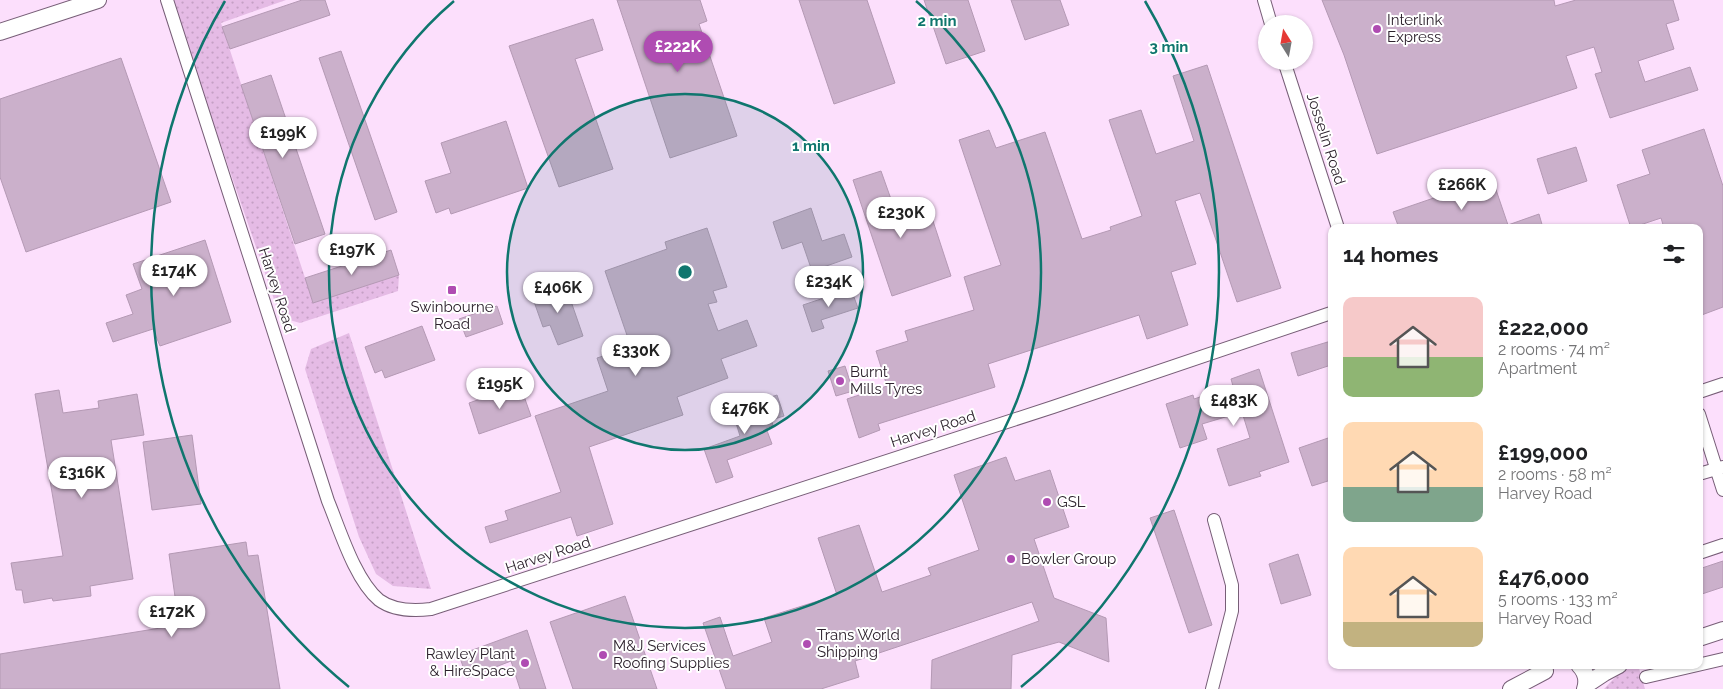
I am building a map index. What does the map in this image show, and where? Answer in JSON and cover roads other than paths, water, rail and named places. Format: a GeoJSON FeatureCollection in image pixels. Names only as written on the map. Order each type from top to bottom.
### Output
{"type":"FeatureCollection","features":[{"type":"Feature","properties":{"kind":"street"},"geometry":{"type":"LineString","coordinates":[[0,32],[98,0]]}},
{"type":"Feature","properties":{"kind":"street","name":"Harvey Road"},"geometry":{"type":"LineString","coordinates":[[167,0],[328,501],[362,579],[380,600],[398,608],[414,612],[431,609],[1053,407],[1328,314]]}},
{"type":"Feature","properties":{"kind":"street"},"geometry":{"type":"LineString","coordinates":[[1264,0],[1268,15]]}},
{"type":"Feature","properties":{"kind":"street","name":"Josselin Road"},"geometry":{"type":"LineString","coordinates":[[1287,70],[1337,224]]}},
{"type":"Feature","properties":{"kind":"street"},"geometry":{"type":"LineString","coordinates":[[1703,391],[1723,384]]}},
{"type":"Feature","properties":{"kind":"street"},"geometry":{"type":"LineString","coordinates":[[1703,424],[1720,468],[1723,490]]}},
{"type":"Feature","properties":{"kind":"street"},"geometry":{"type":"LineString","coordinates":[[1703,473],[1720,468]]}},
{"type":"Feature","properties":{"kind":"street"},"geometry":{"type":"LineString","coordinates":[[1212,689],[1232,611],[1232,585],[1214,520]]}},
{"type":"Feature","properties":{"kind":"street"},"geometry":{"type":"LineString","coordinates":[[1703,552],[1723,545]]}},
{"type":"Feature","properties":{"kind":"street"},"geometry":{"type":"LineString","coordinates":[[1703,637],[1723,630]]}},
{"type":"Feature","properties":{"kind":"street"},"geometry":{"type":"LineString","coordinates":[[1703,664],[1723,659]]}},
{"type":"Feature","properties":{"kind":"street"},"geometry":{"type":"LineString","coordinates":[[1511,689],[1544,669]]}},
{"type":"Feature","properties":{"kind":"street"},"geometry":{"type":"LineString","coordinates":[[1545,689],[1543,683],[1546,669]]}},
{"type":"Feature","properties":{"kind":"street"},"geometry":{"type":"LineString","coordinates":[[1583,669],[1586,677],[1586,687]]}},
{"type":"Feature","properties":{"kind":"street"},"geometry":{"type":"LineString","coordinates":[[1586,687],[1612,669]]}},
{"type":"Feature","properties":{"kind":"street"},"geometry":{"type":"LineString","coordinates":[[1646,677],[1680,669]]}},
{"type":"Feature","properties":{"kind":"place","name":"Interlink Express"},"geometry":{"type":"Point","coordinates":[1377,29]}},
{"type":"Feature","properties":{"kind":"place","name":"Swinbourne Road"},"geometry":{"type":"Point","coordinates":[452,290]}},
{"type":"Feature","properties":{"kind":"place","name":"Burnt Mills Tyres"},"geometry":{"type":"Point","coordinates":[840,381]}},
{"type":"Feature","properties":{"kind":"place","name":"GSL"},"geometry":{"type":"Point","coordinates":[1047,502]}},
{"type":"Feature","properties":{"kind":"place","name":"Bowler Group"},"geometry":{"type":"Point","coordinates":[1011,559]}},
{"type":"Feature","properties":{"kind":"place","name":"Trans World Shipping"},"geometry":{"type":"Point","coordinates":[807,644]}},
{"type":"Feature","properties":{"kind":"place","name":"M&J Services Roofing Supplies"},"geometry":{"type":"Point","coordinates":[603,655]}},
{"type":"Feature","properties":{"kind":"place","name":"Rawley Plant & HireSpace"},"geometry":{"type":"Point","coordinates":[525,663]}}]}
